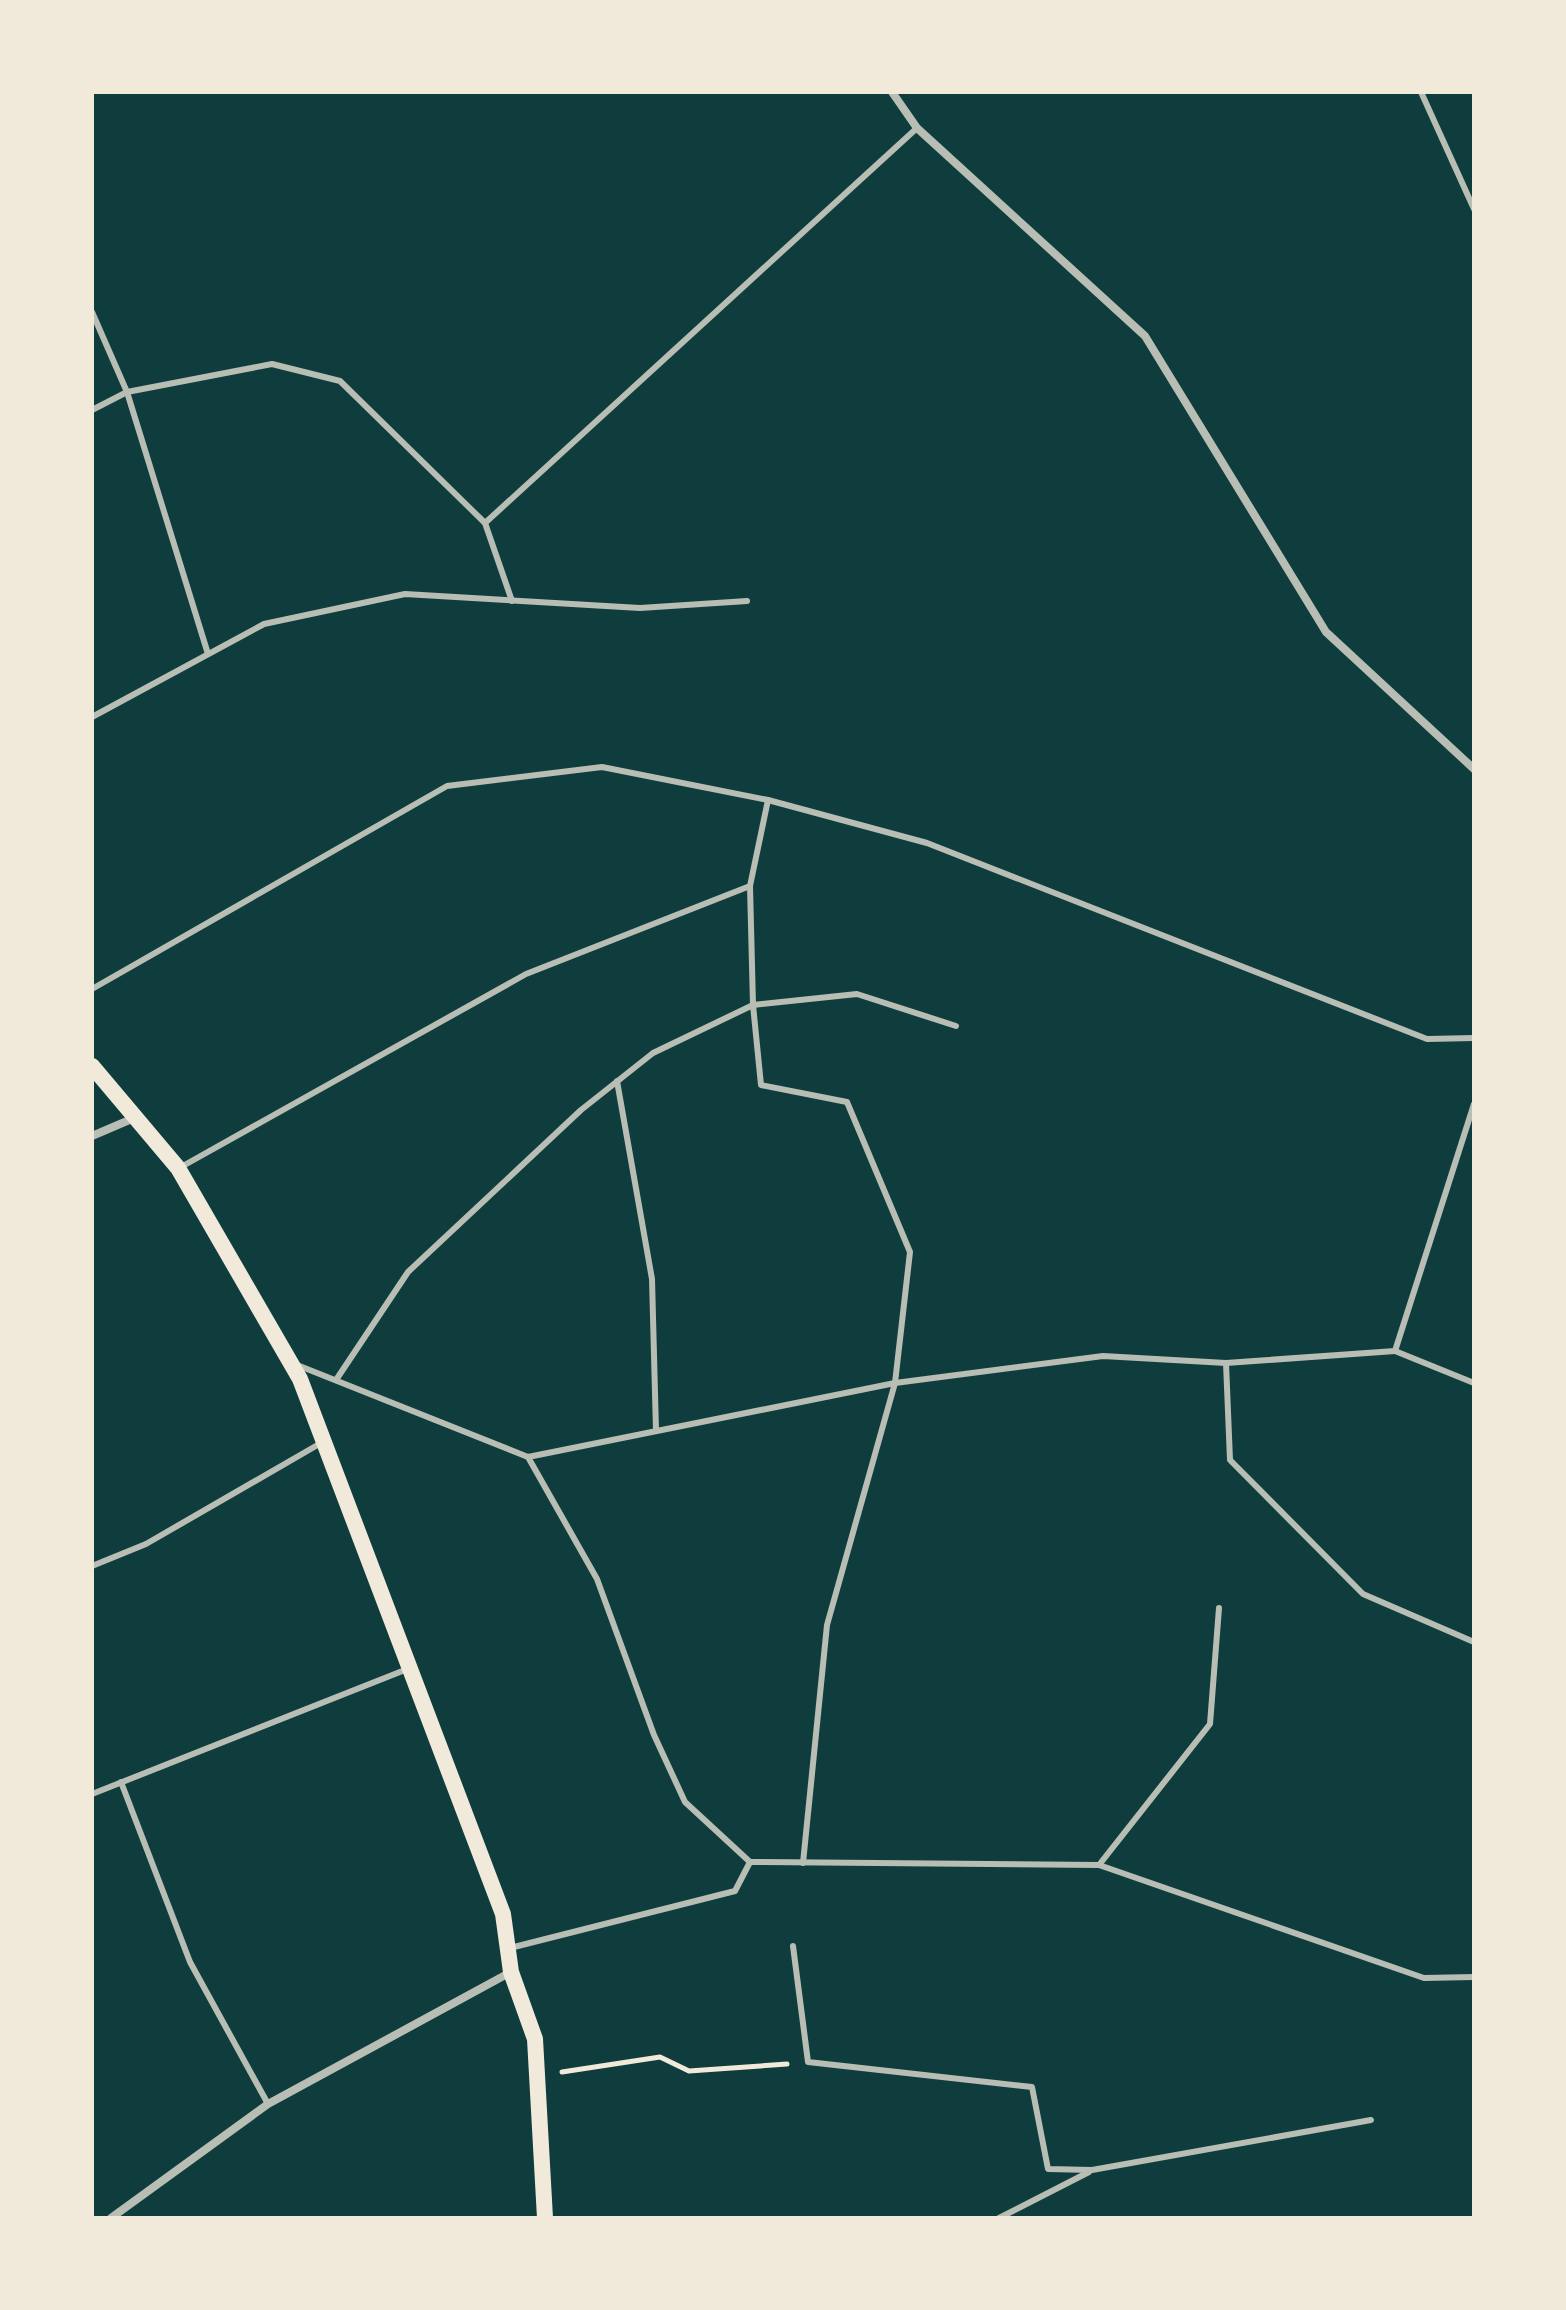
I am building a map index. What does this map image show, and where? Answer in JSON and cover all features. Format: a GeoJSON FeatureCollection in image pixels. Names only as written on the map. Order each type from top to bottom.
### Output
{"type":"FeatureCollection","features":[{"type":"Feature","properties":{"kind":"main road"},"geometry":{"type":"LineString","coordinates":[[92,1066],[178,1168],[290,1362],[324,1441],[503,1914],[511,1972],[535,2039],[545,2218]]}},
{"type":"Feature","properties":{"kind":"street"},"geometry":{"type":"LineString","coordinates":[[892,92],[917,128],[1145,336],[1326,632],[1474,769]]}},
{"type":"Feature","properties":{"kind":"street"},"geometry":{"type":"LineString","coordinates":[[92,1136],[134,1118]]}},
{"type":"Feature","properties":{"kind":"street"},"geometry":{"type":"LineString","coordinates":[[111,2218],[268,2104],[511,1972]]}},
{"type":"Feature","properties":{"kind":"lane"},"geometry":{"type":"LineString","coordinates":[[1421,92],[1474,209]]}},
{"type":"Feature","properties":{"kind":"lane"},"geometry":{"type":"LineString","coordinates":[[485,523],[917,128]]}},
{"type":"Feature","properties":{"kind":"lane"},"geometry":{"type":"LineString","coordinates":[[92,312],[127,392],[208,654]]}},
{"type":"Feature","properties":{"kind":"lane"},"geometry":{"type":"LineString","coordinates":[[92,410],[127,392],[272,364],[340,381],[485,523],[512,601]]}},
{"type":"Feature","properties":{"kind":"lane"},"geometry":{"type":"LineString","coordinates":[[92,717],[264,624],[405,594],[640,608],[747,601]]}},
{"type":"Feature","properties":{"kind":"lane"},"geometry":{"type":"LineString","coordinates":[[92,989],[447,786],[602,767],[768,800],[927,843],[1427,1039],[1474,1038]]}},
{"type":"Feature","properties":{"kind":"lane"},"geometry":{"type":"LineString","coordinates":[[768,800],[750,886],[753,1005],[761,1085],[847,1102],[910,1252],[895,1383],[827,1625],[803,1863]]}},
{"type":"Feature","properties":{"kind":"lane"},"geometry":{"type":"LineString","coordinates":[[178,1168],[526,974],[750,886]]}},
{"type":"Feature","properties":{"kind":"lane"},"geometry":{"type":"LineString","coordinates":[[336,1380],[408,1272],[581,1110],[653,1053],[753,1005],[857,994],[956,1026]]}},
{"type":"Feature","properties":{"kind":"lane"},"geometry":{"type":"LineString","coordinates":[[617,1081],[652,1279],[656,1431]]}},
{"type":"Feature","properties":{"kind":"lane"},"geometry":{"type":"LineString","coordinates":[[1395,1351],[1474,1104]]}},
{"type":"Feature","properties":{"kind":"lane"},"geometry":{"type":"LineString","coordinates":[[290,1362],[528,1457],[895,1383],[1103,1356],[1226,1363],[1395,1351],[1474,1383]]}},
{"type":"Feature","properties":{"kind":"lane"},"geometry":{"type":"LineString","coordinates":[[1226,1363],[1230,1460],[1363,1594],[1474,1642]]}},
{"type":"Feature","properties":{"kind":"lane"},"geometry":{"type":"LineString","coordinates":[[92,1566],[146,1544],[324,1441]]}},
{"type":"Feature","properties":{"kind":"lane"},"geometry":{"type":"LineString","coordinates":[[528,1457],[597,1579],[654,1735],[685,1802],[750,1862],[1099,1865],[1424,1978],[1474,1977]]}},
{"type":"Feature","properties":{"kind":"lane"},"geometry":{"type":"LineString","coordinates":[[1099,1865],[1210,1724],[1219,1608]]}},
{"type":"Feature","properties":{"kind":"lane"},"geometry":{"type":"LineString","coordinates":[[92,1794],[410,1668]]}},
{"type":"Feature","properties":{"kind":"lane"},"geometry":{"type":"LineString","coordinates":[[121,1782],[190,1962],[268,2104]]}},
{"type":"Feature","properties":{"kind":"lane"},"geometry":{"type":"LineString","coordinates":[[508,1949],[735,1891],[750,1862]]}},
{"type":"Feature","properties":{"kind":"lane"},"geometry":{"type":"LineString","coordinates":[[793,1946],[808,2062],[1032,2087],[1048,2169],[1092,2170],[1371,2120]]}},
{"type":"Feature","properties":{"kind":"lane"},"geometry":{"type":"LineString","coordinates":[[999,2218],[1092,2170]]}},
{"type":"Feature","properties":{"kind":"path"},"geometry":{"type":"LineString","coordinates":[[537,2076],[660,2057],[689,2071],[808,2062]]}}]}
